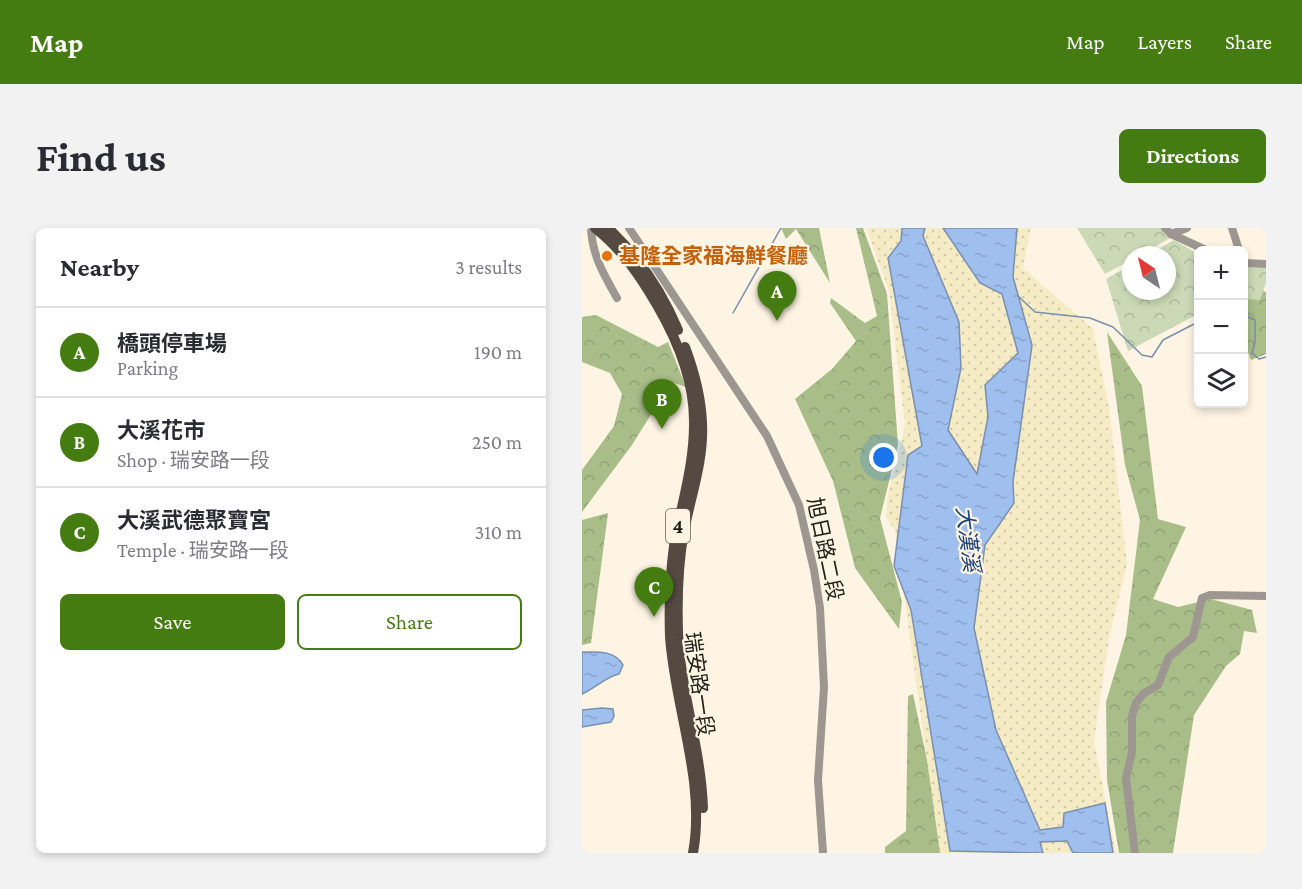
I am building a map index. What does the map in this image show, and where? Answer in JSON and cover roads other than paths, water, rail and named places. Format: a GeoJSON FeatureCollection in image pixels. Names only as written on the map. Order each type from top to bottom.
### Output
{"type":"FeatureCollection","features":[{"type":"Feature","properties":{"kind":"main road","name":"瑞安路一段"},"geometry":{"type":"LineString","coordinates":[[593,228],[612,241],[649,283],[678,345],[693,405],[693,454],[674,547],[670,593],[670,637],[675,678],[696,804],[693,853]]}},
{"type":"Feature","properties":{"kind":"main road","name":"瑞安路一段"},"geometry":{"type":"LineString","coordinates":[[608,228],[623,242],[672,314],[690,360],[702,423],[701,456],[684,533],[678,611],[683,683],[702,781],[703,811],[700,853]]}},
{"type":"Feature","properties":{"kind":"street"},"geometry":{"type":"LineString","coordinates":[[593,228],[591,245],[596,260],[617,298]]}},
{"type":"Feature","properties":{"kind":"street","name":"旭日路二段"},"geometry":{"type":"LineString","coordinates":[[629,228],[662,274],[767,436],[792,488],[804,522],[818,589],[821,629],[824,687],[818,780],[823,853]]}},
{"type":"Feature","properties":{"kind":"street"},"geometry":{"type":"LineString","coordinates":[[1168,231],[1187,228]]}},
{"type":"Feature","properties":{"kind":"street"},"geometry":{"type":"LineString","coordinates":[[1232,228],[1238,246]]}},
{"type":"Feature","properties":{"kind":"street"},"geometry":{"type":"LineString","coordinates":[[1168,231],[1198,246]]}},
{"type":"Feature","properties":{"kind":"street"},"geometry":{"type":"LineString","coordinates":[[1248,263],[1266,264]]}},
{"type":"Feature","properties":{"kind":"street"},"geometry":{"type":"LineString","coordinates":[[649,283],[662,274]]}},
{"type":"Feature","properties":{"kind":"street"},"geometry":{"type":"LineString","coordinates":[[1135,853],[1126,778],[1131,752],[1132,716],[1136,703],[1143,694],[1158,685],[1169,657],[1193,637],[1202,598],[1210,594],[1266,596]]}},
{"type":"Feature","properties":{"kind":"water","name":"大漢溪"},"geometry":{"type":"Polygon","coordinates":[[[902,228],[925,228],[923,236],[959,322],[961,368],[948,430],[977,474],[988,417],[985,385],[1018,353],[1002,294],[980,283],[943,228],[1017,228],[1013,277],[1032,345],[1013,482],[1014,503],[985,545],[974,628],[996,730],[1040,830],[1063,827],[1064,813],[1105,803],[1113,853],[1073,853],[1067,841],[1040,842],[1043,853],[950,851],[911,610],[894,566],[908,455],[922,446],[888,258],[901,241],[902,228]]]}},
{"type":"Feature","properties":{"kind":"water"},"geometry":{"type":"Polygon","coordinates":[[[582,652],[610,654],[620,660],[623,665],[619,674],[582,694],[582,652]]]}},
{"type":"Feature","properties":{"kind":"water"},"geometry":{"type":"Polygon","coordinates":[[[613,709],[614,716],[611,722],[582,727],[582,710],[613,709]]]}},
{"type":"Feature","properties":{"kind":"waterway"},"geometry":{"type":"LineString","coordinates":[[733,313],[781,228]]}},
{"type":"Feature","properties":{"kind":"waterway"},"geometry":{"type":"LineString","coordinates":[[1018,296],[1035,312],[1090,318],[1113,327],[1142,355],[1152,357],[1163,340],[1194,324]]}},
{"type":"Feature","properties":{"kind":"waterway"},"geometry":{"type":"LineString","coordinates":[[1248,317],[1255,320],[1255,342],[1252,353],[1259,359],[1266,357]]}},
{"type":"Feature","properties":{"kind":"place","name":"基隆全家福海鮮餐廳"},"geometry":{"type":"Point","coordinates":[607,256]}},
{"type":"Feature","properties":{"kind":"place","name":"橋頭停車場"},"geometry":{"type":"Point","coordinates":[777,321]}},
{"type":"Feature","properties":{"kind":"place","name":"大溪花市"},"geometry":{"type":"Point","coordinates":[662,429]}},
{"type":"Feature","properties":{"kind":"place","name":"大溪武德聚寶宮"},"geometry":{"type":"Point","coordinates":[654,617]}}]}
